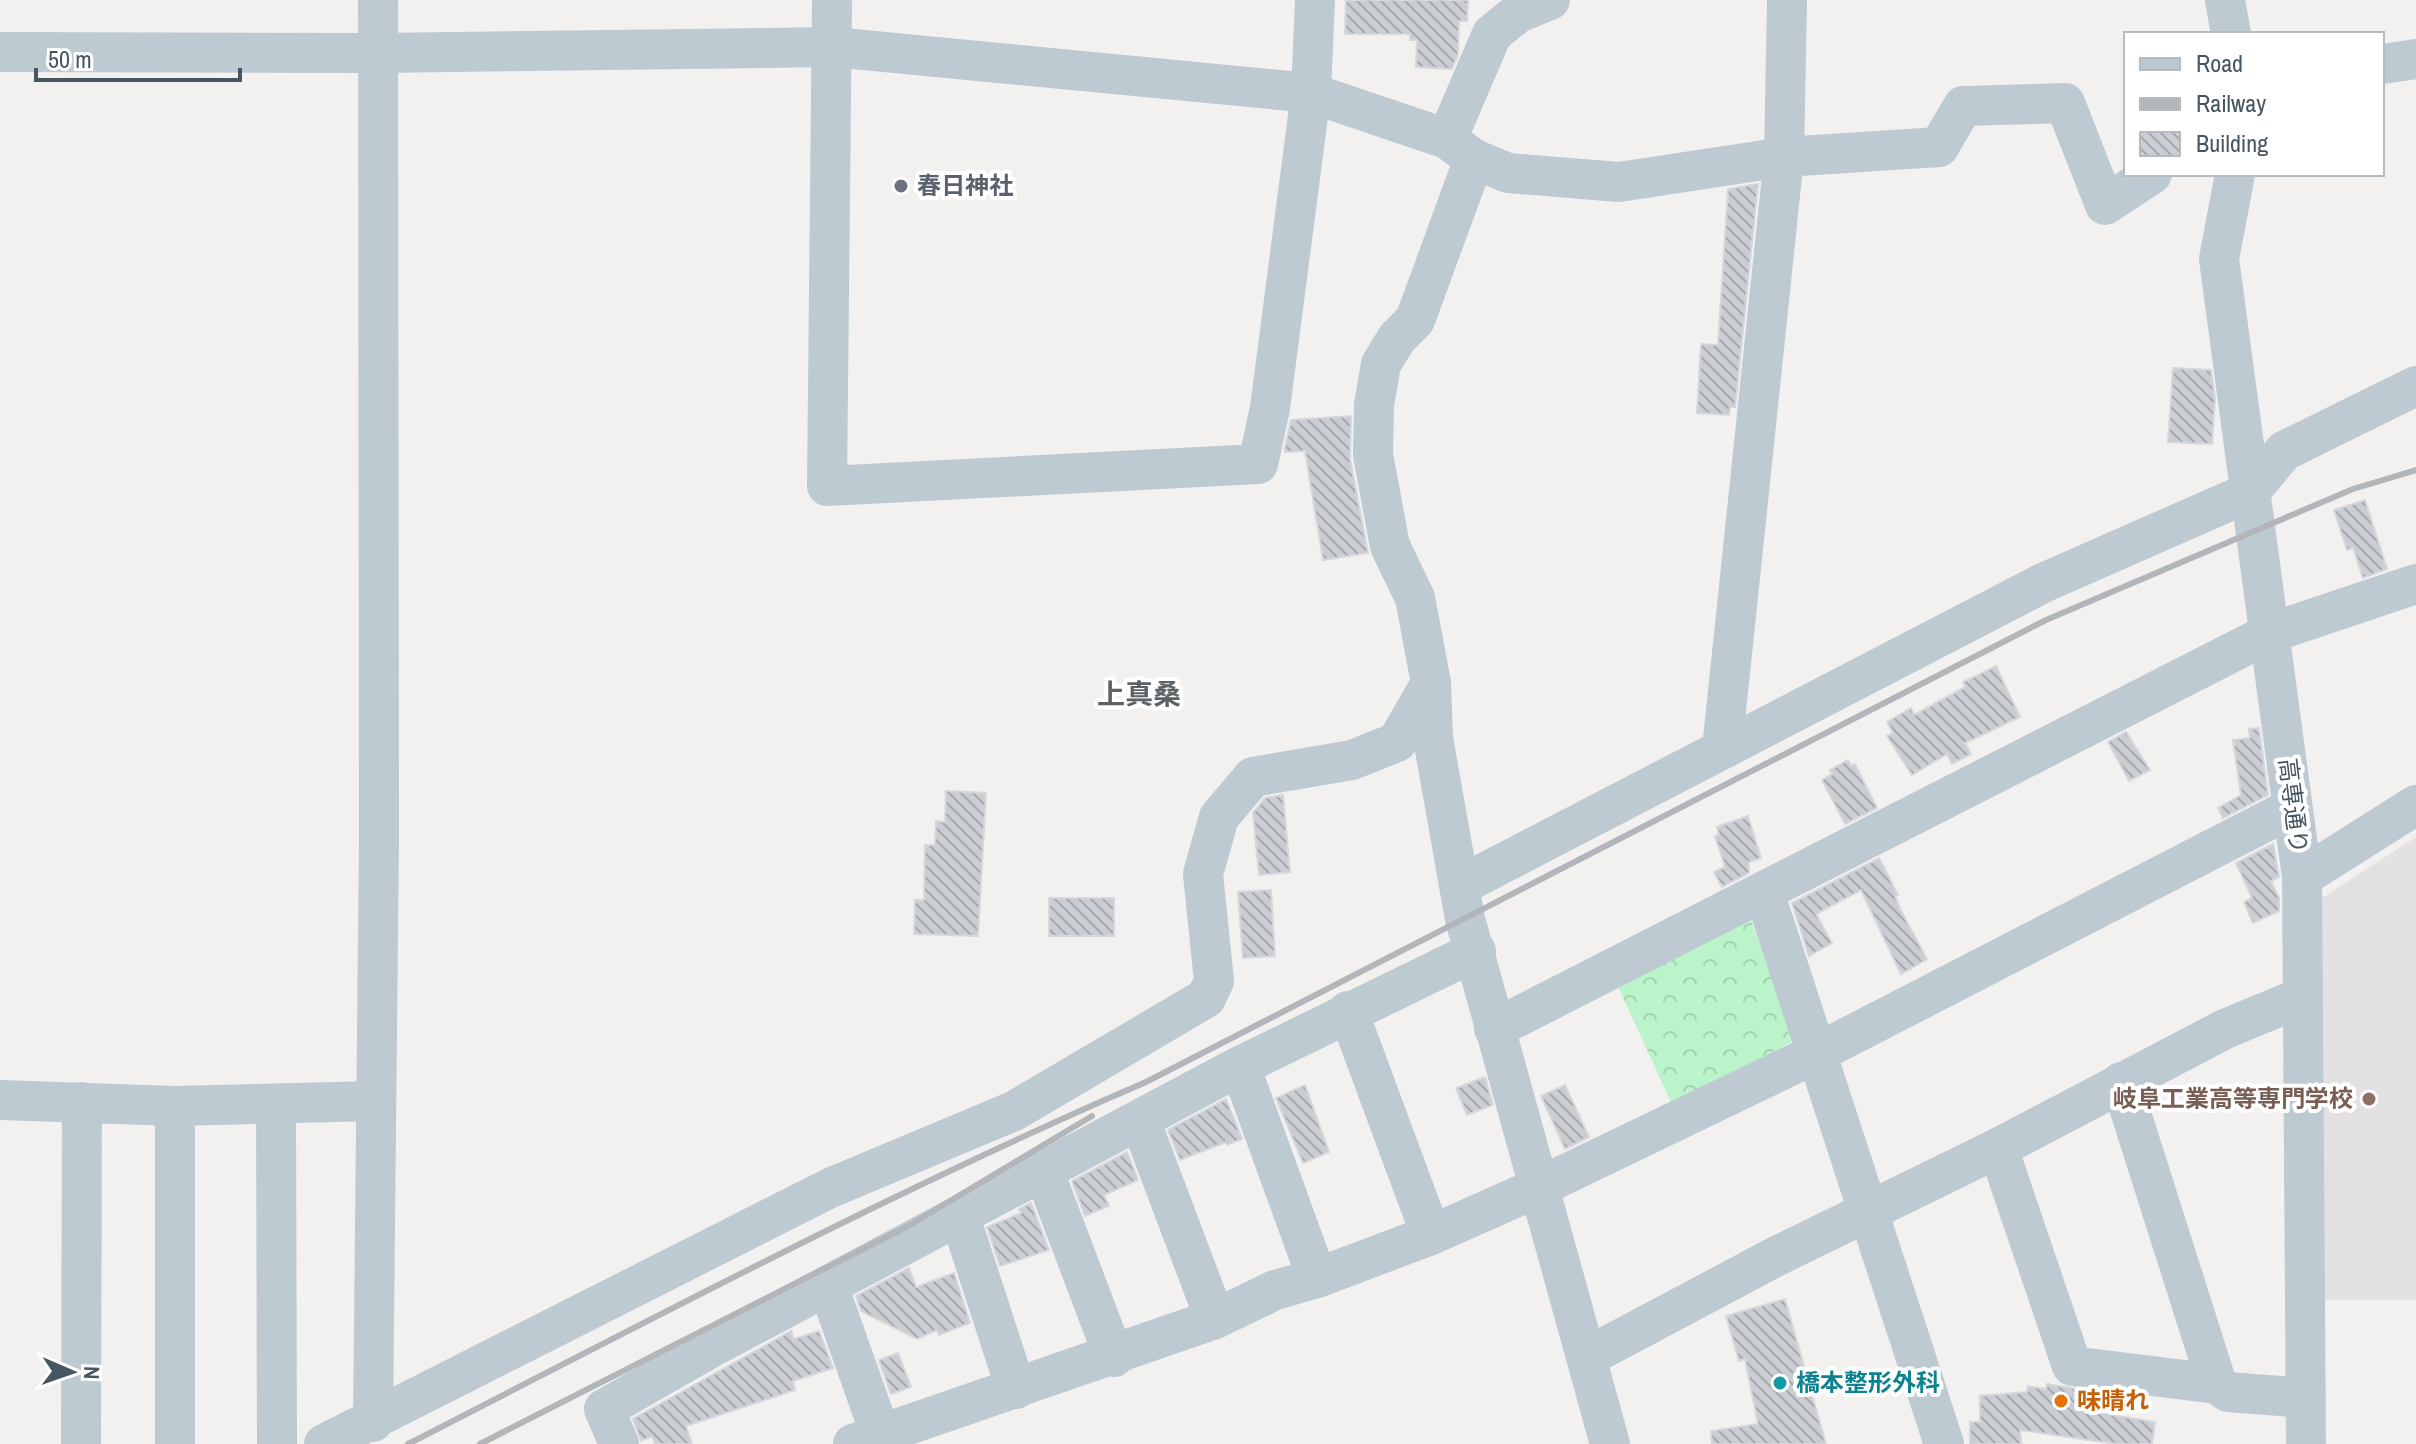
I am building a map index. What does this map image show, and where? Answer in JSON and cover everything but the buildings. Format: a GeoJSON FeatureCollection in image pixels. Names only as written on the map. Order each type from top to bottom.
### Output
{"type":"FeatureCollection","features":[{"type":"Feature","properties":{"kind":"street"},"geometry":{"type":"LineString","coordinates":[[373,1422],[379,838],[378,0]]}},
{"type":"Feature","properties":{"kind":"street"},"geometry":{"type":"LineString","coordinates":[[832,0],[827,486],[1258,464],[1270,408],[1311,93],[1315,0]]}},
{"type":"Feature","properties":{"kind":"street"},"geometry":{"type":"LineString","coordinates":[[1550,0],[1518,13],[1492,34],[1415,320],[1397,338],[1381,364],[1374,405],[1373,455],[1390,546],[1415,598],[1431,683],[1433,738],[1465,919],[1610,1444]]}},
{"type":"Feature","properties":{"kind":"street"},"geometry":{"type":"LineString","coordinates":[[1722,749],[1784,157],[1787,0]]}},
{"type":"Feature","properties":{"kind":"street"},"geometry":{"type":"LineString","coordinates":[[2225,0],[2231,32]]}},
{"type":"Feature","properties":{"kind":"street"},"geometry":{"type":"LineString","coordinates":[[0,52],[378,53],[833,47],[1311,93],[1461,149],[1508,173],[1619,182],[1784,157],[1939,147],[1963,106],[2065,103],[2105,205],[2149,176]]}},
{"type":"Feature","properties":{"kind":"street"},"geometry":{"type":"LineString","coordinates":[[2384,64],[2416,59]]}},
{"type":"Feature","properties":{"kind":"street","name":"高専通り"},"geometry":{"type":"LineString","coordinates":[[2235,176],[2219,259],[2302,877],[2300,998],[2306,1444]]}},
{"type":"Feature","properties":{"kind":"street"},"geometry":{"type":"LineString","coordinates":[[1461,885],[2043,583],[2250,492],[2284,451],[2416,386]]}},
{"type":"Feature","properties":{"kind":"street"},"geometry":{"type":"LineString","coordinates":[[1494,1029],[2270,633],[2416,584]]}},
{"type":"Feature","properties":{"kind":"street"},"geometry":{"type":"LineString","coordinates":[[324,1444],[373,1422],[830,1188],[1014,1111],[1206,998],[1214,981],[1203,874],[1219,817],[1253,777],[1352,760],[1397,742],[1431,683]]}},
{"type":"Feature","properties":{"kind":"street"},"geometry":{"type":"LineString","coordinates":[[2302,877],[2416,805]]}},
{"type":"Feature","properties":{"kind":"street"},"geometry":{"type":"LineString","coordinates":[[828,1286],[867,1438],[1114,1357],[1215,1319],[1275,1290],[1317,1278],[1431,1235],[1537,1188],[1817,1053],[2292,808]]}},
{"type":"Feature","properties":{"kind":"street"},"geometry":{"type":"LineString","coordinates":[[1764,892],[1944,1444]]}},
{"type":"Feature","properties":{"kind":"street"},"geometry":{"type":"LineString","coordinates":[[619,1444],[604,1409],[1240,1066],[1476,951]]}},
{"type":"Feature","properties":{"kind":"street"},"geometry":{"type":"LineString","coordinates":[[1587,1357],[1773,1258],[1867,1215],[2225,1029],[2300,998]]}},
{"type":"Feature","properties":{"kind":"street"},"geometry":{"type":"LineString","coordinates":[[1348,1011],[1431,1235]]}},
{"type":"Feature","properties":{"kind":"street"},"geometry":{"type":"LineString","coordinates":[[1240,1066],[1317,1278]]}},
{"type":"Feature","properties":{"kind":"street"},"geometry":{"type":"LineString","coordinates":[[2121,1082],[2217,1384]]}},
{"type":"Feature","properties":{"kind":"street"},"geometry":{"type":"LineString","coordinates":[[0,1100],[175,1106],[376,1101]]}},
{"type":"Feature","properties":{"kind":"street"},"geometry":{"type":"LineString","coordinates":[[81,1444],[82,1102]]}},
{"type":"Feature","properties":{"kind":"street"},"geometry":{"type":"LineString","coordinates":[[276,1105],[277,1444]]}},
{"type":"Feature","properties":{"kind":"street"},"geometry":{"type":"LineString","coordinates":[[175,1106],[175,1444]]}},
{"type":"Feature","properties":{"kind":"street"},"geometry":{"type":"LineString","coordinates":[[1140,1120],[1215,1319]]}},
{"type":"Feature","properties":{"kind":"street"},"geometry":{"type":"LineString","coordinates":[[1998,1148],[2072,1366],[2217,1384],[2228,1392],[2305,1398]]}},
{"type":"Feature","properties":{"kind":"street"},"geometry":{"type":"LineString","coordinates":[[1044,1172],[1114,1357]]}},
{"type":"Feature","properties":{"kind":"street"},"geometry":{"type":"LineString","coordinates":[[960,1217],[1016,1389]]}},
{"type":"Feature","properties":{"kind":"shaded area","name":"岐阜工業高等専門学校"},"geometry":{"type":"Polygon","coordinates":[[[2416,837],[2416,1300],[2322,1300],[2322,898],[2416,837]]]}},
{"type":"Feature","properties":{"kind":"green space"},"geometry":{"type":"Polygon","coordinates":[[[1746,908],[1796,1039],[1674,1109],[1616,982],[1746,908]]]}},
{"type":"Feature","properties":{"kind":"railway"},"geometry":{"type":"LineString","coordinates":[[408,1444],[867,1211],[1146,1082],[2046,620],[2353,489],[2416,470]]}},
{"type":"Feature","properties":{"kind":"railway"},"geometry":{"type":"LineString","coordinates":[[480,1444],[910,1225],[1092,1116]]}},
{"type":"Feature","properties":{"kind":"place","name":"春日神社"},"geometry":{"type":"Point","coordinates":[901,186]}},
{"type":"Feature","properties":{"kind":"place","name":"岐阜工業高等専門学校"},"geometry":{"type":"Point","coordinates":[2369,1099]}},
{"type":"Feature","properties":{"kind":"place","name":"橋本整形外科"},"geometry":{"type":"Point","coordinates":[1780,1383]}},
{"type":"Feature","properties":{"kind":"place","name":"味晴れ"},"geometry":{"type":"Point","coordinates":[2061,1401]}},
{"type":"Feature","properties":{"kind":"district","name":"上真桑"},"geometry":{"type":"Point","coordinates":[1139,694]}}]}
